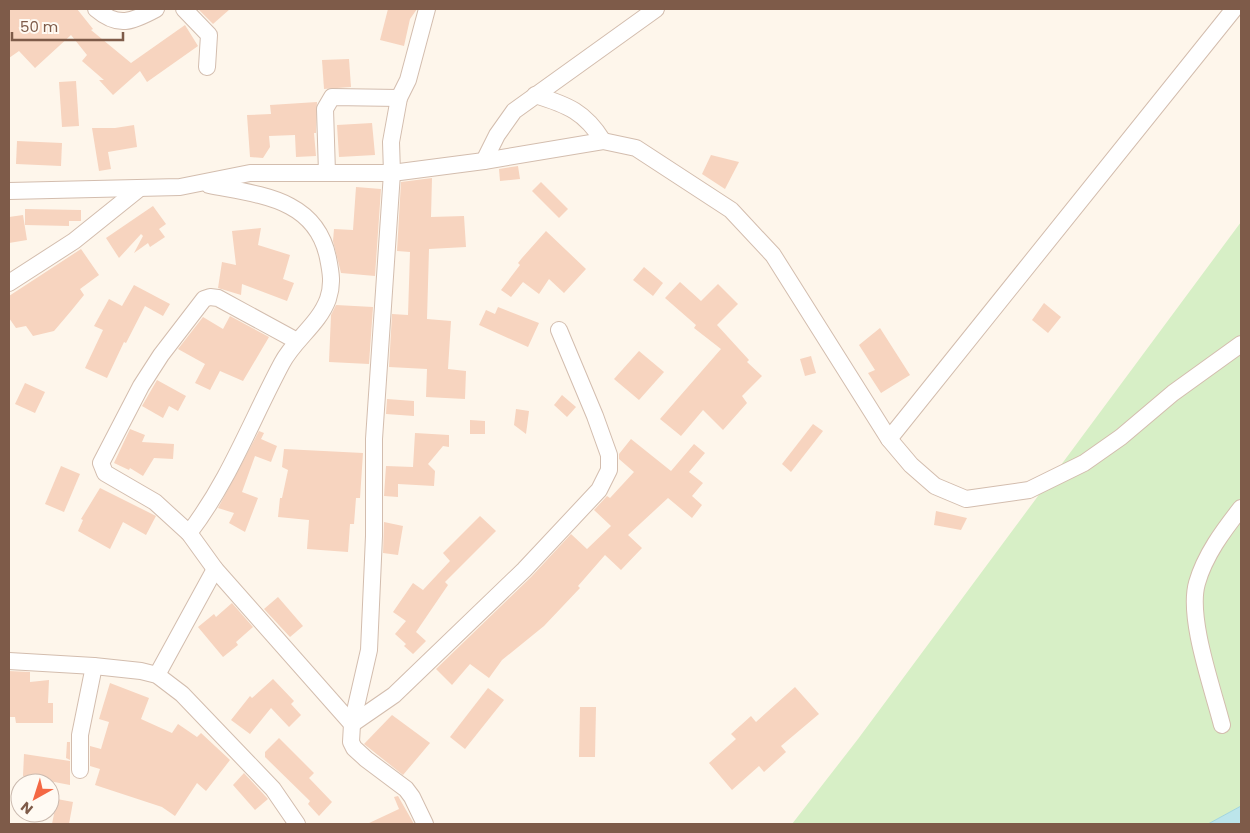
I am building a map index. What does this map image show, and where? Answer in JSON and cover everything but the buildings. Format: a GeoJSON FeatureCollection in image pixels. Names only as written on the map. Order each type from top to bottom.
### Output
{"type":"FeatureCollection","features":[{"type":"Feature","properties":{"kind":"street"},"geometry":{"type":"LineString","coordinates":[[96,9],[106,17],[118,22],[136,20],[156,9]]}},
{"type":"Feature","properties":{"kind":"street"},"geometry":{"type":"LineString","coordinates":[[184,9],[209,35],[207,67]]}},
{"type":"Feature","properties":{"kind":"street"},"geometry":{"type":"LineString","coordinates":[[425,824],[406,789],[354,748],[352,724],[369,650],[374,527],[374,439],[392,173],[391,142],[399,98],[408,80],[427,9]]}},
{"type":"Feature","properties":{"kind":"street"},"geometry":{"type":"LineString","coordinates":[[484,161],[497,135],[514,111],[656,9]]}},
{"type":"Feature","properties":{"kind":"street"},"geometry":{"type":"LineString","coordinates":[[889,439],[1234,9]]}},
{"type":"Feature","properties":{"kind":"street"},"geometry":{"type":"LineString","coordinates":[[536,95],[557,101],[578,113],[591,122],[603,141]]}},
{"type":"Feature","properties":{"kind":"street"},"geometry":{"type":"LineString","coordinates":[[327,173],[325,109],[328,101],[332,97],[399,98]]}},
{"type":"Feature","properties":{"kind":"street"},"geometry":{"type":"LineString","coordinates":[[9,191],[140,188],[201,184],[250,173],[392,173],[484,161],[603,141],[636,148],[731,210],[773,255],[889,439],[911,465],[935,486],[966,500],[1029,490],[1091,458],[1122,437],[1174,393],[1241,344]]}},
{"type":"Feature","properties":{"kind":"street"},"geometry":{"type":"LineString","coordinates":[[189,533],[211,504],[282,361],[316,320],[328,300],[333,280],[327,251],[316,229],[299,210],[272,198],[201,184]]}},
{"type":"Feature","properties":{"kind":"street"},"geometry":{"type":"LineString","coordinates":[[9,283],[74,241],[140,188]]}},
{"type":"Feature","properties":{"kind":"street"},"geometry":{"type":"LineString","coordinates":[[297,342],[258,318],[218,298],[210,297],[198,304],[141,386],[101,464],[105,473],[154,502],[189,533],[215,569],[352,724]]}},
{"type":"Feature","properties":{"kind":"street"},"geometry":{"type":"LineString","coordinates":[[352,724],[394,695],[524,570],[599,490],[609,470],[609,455],[559,330]]}},
{"type":"Feature","properties":{"kind":"street"},"geometry":{"type":"LineString","coordinates":[[1222,725],[1195,613],[1197,584],[1210,553],[1241,508]]}},
{"type":"Feature","properties":{"kind":"street"},"geometry":{"type":"LineString","coordinates":[[157,675],[215,569]]}},
{"type":"Feature","properties":{"kind":"street"},"geometry":{"type":"LineString","coordinates":[[9,661],[94,666],[141,671],[157,675],[182,694],[273,789],[297,824]]}},
{"type":"Feature","properties":{"kind":"street"},"geometry":{"type":"LineString","coordinates":[[80,770],[80,735],[94,666]]}},
{"type":"Feature","properties":{"kind":"green space"},"geometry":{"type":"Polygon","coordinates":[[[1241,222],[1241,806],[1208,824],[792,824],[858,739],[1241,222]]]}},
{"type":"Feature","properties":{"kind":"water"},"geometry":{"type":"Polygon","coordinates":[[[1241,806],[1241,824],[1208,824],[1241,806]]]}}]}
